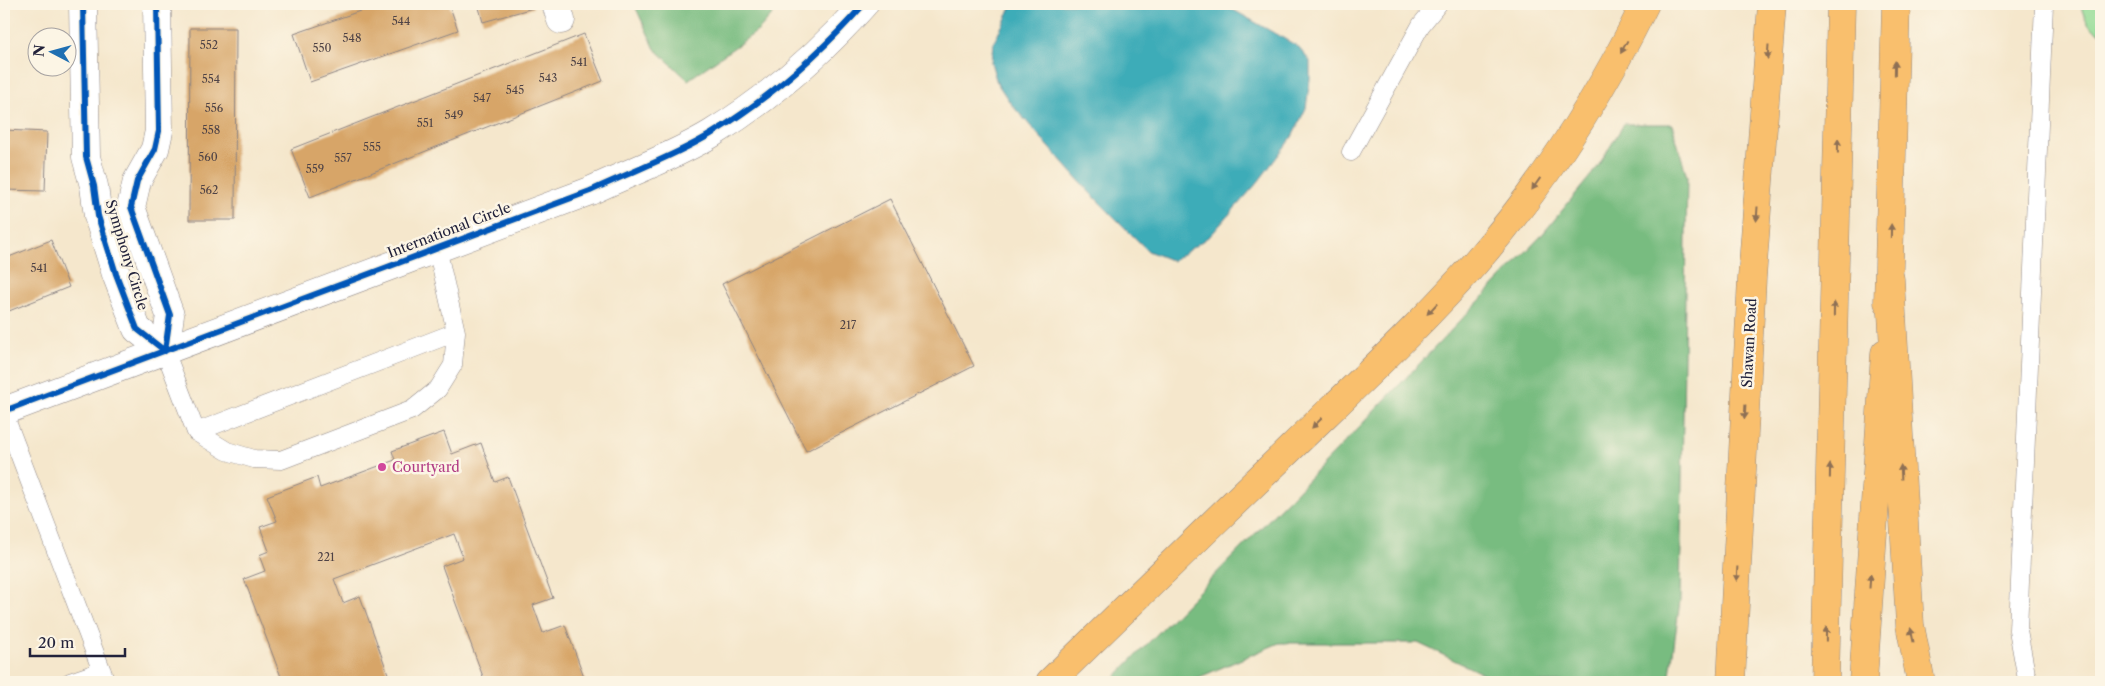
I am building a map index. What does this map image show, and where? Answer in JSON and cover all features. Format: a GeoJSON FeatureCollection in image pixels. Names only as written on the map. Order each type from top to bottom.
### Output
{"type":"FeatureCollection","features":[{"type":"Feature","properties":{"kind":"main road"},"geometry":{"type":"LineString","coordinates":[[1050,682],[1406,337],[1476,262],[1528,196],[1580,122],[1624,48],[1645,4]]}},
{"type":"Feature","properties":{"kind":"main road","name":"Shawan Road"},"geometry":{"type":"LineString","coordinates":[[1731,682],[1752,278],[1772,4]]}},
{"type":"Feature","properties":{"kind":"main road"},"geometry":{"type":"LineString","coordinates":[[1825,682],[1841,4]]}},
{"type":"Feature","properties":{"kind":"main road"},"geometry":{"type":"LineString","coordinates":[[1863,682],[1890,279],[1896,4]]}},
{"type":"Feature","properties":{"kind":"main road"},"geometry":{"type":"LineString","coordinates":[[1890,279],[1910,625],[1921,682]]}},
{"type":"Feature","properties":{"kind":"street","name":"Symphony Circle"},"geometry":{"type":"LineString","coordinates":[[83,4],[86,157],[94,186],[98,216],[116,274],[137,329],[165,351]]}},
{"type":"Feature","properties":{"kind":"street","name":"Symphony Circle"},"geometry":{"type":"LineString","coordinates":[[157,4],[159,131],[155,149],[137,181],[131,207],[170,315],[165,351]]}},
{"type":"Feature","properties":{"kind":"street","name":"International Circle"},"geometry":{"type":"LineString","coordinates":[[4,412],[590,191],[655,162],[709,134],[759,102],[810,60],[864,4]]}},
{"type":"Feature","properties":{"kind":"street"},"geometry":{"type":"LineString","coordinates":[[98,216],[131,207]]}},
{"type":"Feature","properties":{"kind":"lane"},"geometry":{"type":"LineString","coordinates":[[1351,152],[1421,25],[1438,4]]}},
{"type":"Feature","properties":{"kind":"lane"},"geometry":{"type":"LineString","coordinates":[[2030,682],[2026,674],[2018,630],[2044,4]]}},
{"type":"Feature","properties":{"kind":"lane"},"geometry":{"type":"LineString","coordinates":[[165,351],[196,432],[227,451],[254,459],[281,460],[412,410],[438,389],[453,365],[456,332],[437,248]]}},
{"type":"Feature","properties":{"kind":"lane"},"geometry":{"type":"LineString","coordinates":[[196,432],[456,332]]}},
{"type":"Feature","properties":{"kind":"lane"},"geometry":{"type":"LineString","coordinates":[[4,412],[104,676],[70,682]]}},
{"type":"Feature","properties":{"kind":"green space"},"geometry":{"type":"Polygon","coordinates":[[[634,4],[782,4],[759,30],[688,80],[655,49],[634,4]]]}},
{"type":"Feature","properties":{"kind":"green space"},"geometry":{"type":"Polygon","coordinates":[[[2080,4],[2101,4],[2101,33],[2090,25],[2080,4]]]}},
{"type":"Feature","properties":{"kind":"green space"},"geometry":{"type":"Polygon","coordinates":[[[1624,124],[1672,124],[1687,177],[1680,601],[1669,682],[1500,682],[1418,643],[1279,643],[1188,682],[1110,682],[1341,446],[1541,236],[1597,168],[1624,124]]]}},
{"type":"Feature","properties":{"kind":"water"},"geometry":{"type":"Polygon","coordinates":[[[1013,4],[1223,4],[1297,46],[1310,61],[1310,79],[1306,108],[1292,137],[1258,182],[1211,235],[1173,261],[1148,251],[1090,193],[1011,104],[997,83],[991,62],[993,44],[1013,4]]]}},
{"type":"Feature","properties":{"kind":"building"},"geometry":{"type":"Polygon","coordinates":[[[380,4],[449,4],[458,30],[310,82],[294,34],[380,4]]]}},
{"type":"Feature","properties":{"kind":"building"},"geometry":{"type":"Polygon","coordinates":[[[478,4],[532,4],[533,8],[483,22],[478,4]]]}},
{"type":"Feature","properties":{"kind":"building"},"geometry":{"type":"Polygon","coordinates":[[[190,28],[236,28],[235,220],[189,220],[190,28]]]}},
{"type":"Feature","properties":{"kind":"building"},"geometry":{"type":"Polygon","coordinates":[[[584,34],[603,81],[310,197],[291,149],[584,34]]]}},
{"type":"Feature","properties":{"kind":"building"},"geometry":{"type":"Polygon","coordinates":[[[4,130],[47,132],[45,191],[4,190],[4,130]]]}},
{"type":"Feature","properties":{"kind":"building"},"geometry":{"type":"Polygon","coordinates":[[[890,199],[974,366],[806,451],[722,284],[890,199]]]}},
{"type":"Feature","properties":{"kind":"building"},"geometry":{"type":"Polygon","coordinates":[[[51,240],[69,287],[4,313],[4,259],[51,240]]]}},
{"type":"Feature","properties":{"kind":"building"},"geometry":{"type":"Polygon","coordinates":[[[444,432],[452,454],[481,443],[495,482],[508,477],[553,598],[533,605],[543,633],[565,625],[586,682],[485,682],[442,566],[463,558],[454,534],[334,579],[343,603],[360,596],[391,682],[283,682],[244,579],[265,571],[259,555],[269,551],[260,527],[277,521],[267,496],[317,477],[320,488],[395,460],[392,451],[444,432]]]}},
{"type":"Feature","properties":{"kind":"cycle path"},"geometry":{"type":"LineString","coordinates":[[83,4],[86,157],[94,186],[98,216],[116,274],[137,329],[165,351],[170,315],[131,207],[137,181],[155,149],[159,131],[157,4]]}},
{"type":"Feature","properties":{"kind":"cycle path"},"geometry":{"type":"LineString","coordinates":[[4,411],[590,191],[667,157],[711,134],[773,91],[829,41],[864,4]]}},
{"type":"Feature","properties":{"kind":"place","name":"Courtyard"},"geometry":{"type":"Point","coordinates":[382,467]}}]}
